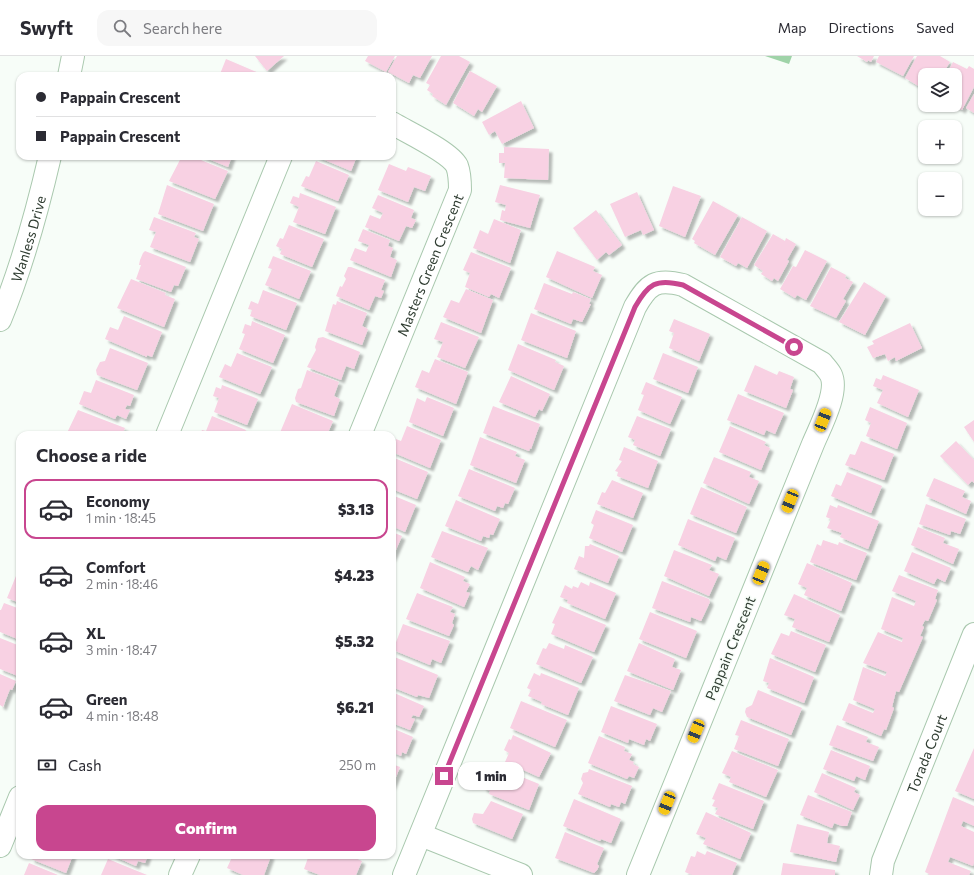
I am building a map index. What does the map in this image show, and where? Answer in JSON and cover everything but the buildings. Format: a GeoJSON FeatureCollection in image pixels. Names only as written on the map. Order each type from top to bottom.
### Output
{"type":"FeatureCollection","features":[{"type":"Feature","properties":{"kind":"street"},"geometry":{"type":"LineString","coordinates":[[70,72],[73,56]]}},
{"type":"Feature","properties":{"kind":"street","name":"Masters Green Crescent"},"geometry":{"type":"LineString","coordinates":[[362,431],[460,190],[460,176],[456,165],[449,156],[396,125]]}},
{"type":"Feature","properties":{"kind":"street","name":"Wanless Drive"},"geometry":{"type":"LineString","coordinates":[[0,320],[14,287],[39,204],[49,160]]}},
{"type":"Feature","properties":{"kind":"street"},"geometry":{"type":"LineString","coordinates":[[169,431],[279,160]]}},
{"type":"Feature","properties":{"kind":"street","name":"Pappain Crescent"},"geometry":{"type":"LineString","coordinates":[[404,875],[635,307],[642,294],[653,284],[668,281],[683,285],[822,363],[831,376],[833,386],[832,396],[813,444],[638,875]]}},
{"type":"Feature","properties":{"kind":"street","name":"Torada Court"},"geometry":{"type":"LineString","coordinates":[[881,875],[883,861],[974,634]]}},
{"type":"Feature","properties":{"kind":"street"},"geometry":{"type":"LineString","coordinates":[[0,846],[16,807]]}},
{"type":"Feature","properties":{"kind":"street"},"geometry":{"type":"LineString","coordinates":[[421,835],[521,875]]}},
{"type":"Feature","properties":{"kind":"street"},"geometry":{"type":"LineString","coordinates":[[180,875],[187,859]]}},
{"type":"Feature","properties":{"kind":"shaded area"},"geometry":{"type":"Polygon","coordinates":[[[765,56],[792,56],[789,64],[765,56]]]}},
{"type":"Feature","properties":{"kind":"route"},"geometry":{"type":"LineString","coordinates":[[444,776],[635,307],[642,294],[653,284],[668,281],[683,285],[794,347]]}}]}
